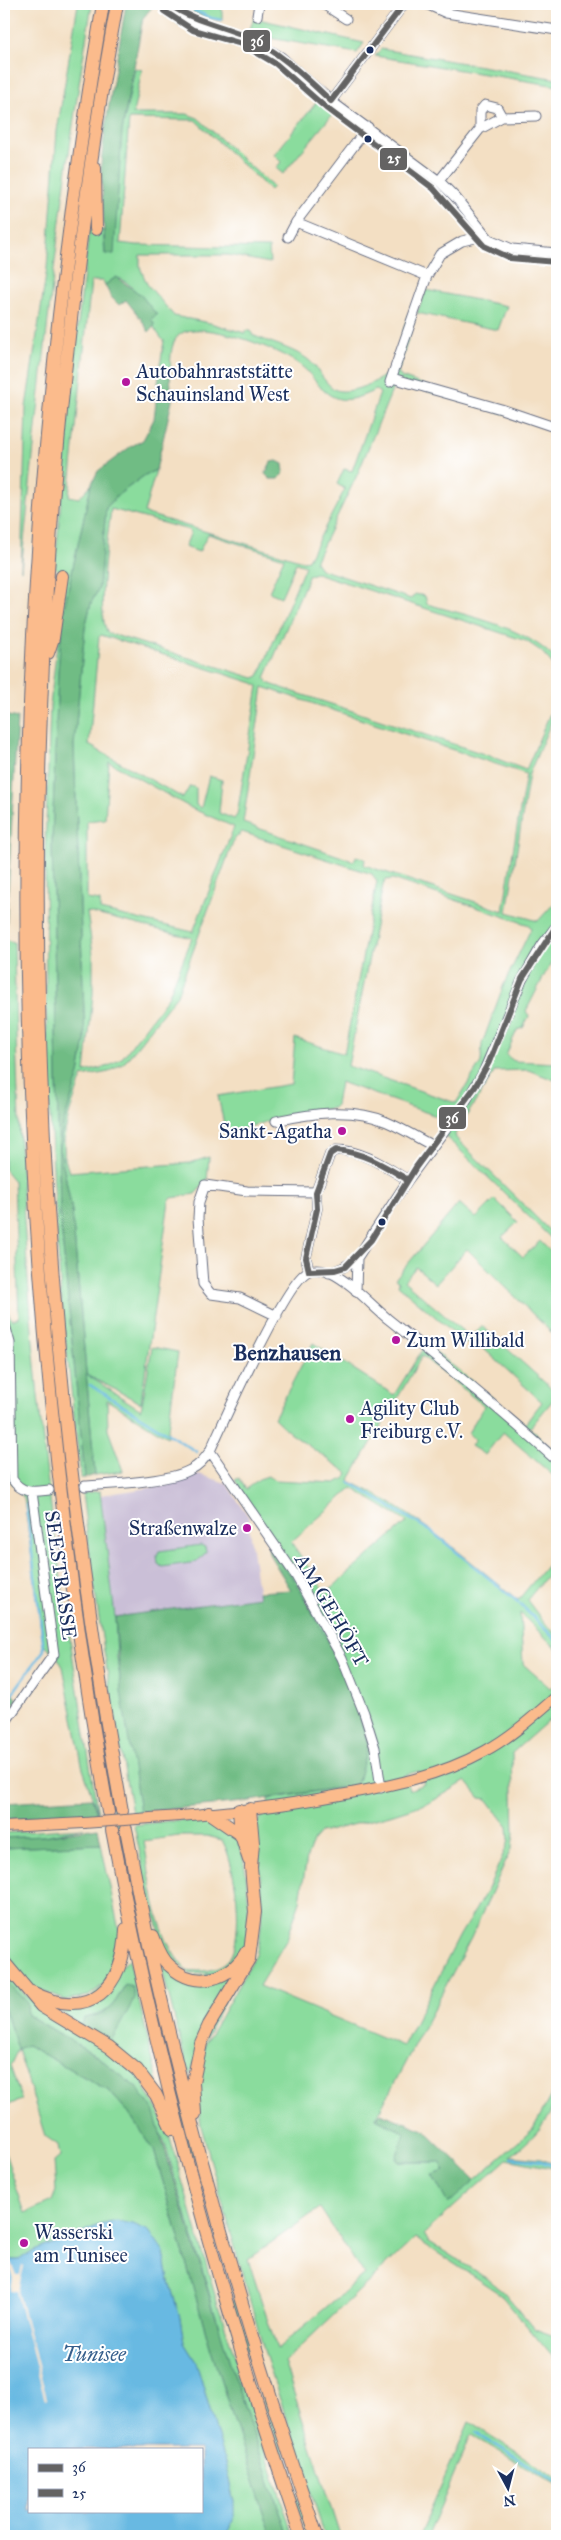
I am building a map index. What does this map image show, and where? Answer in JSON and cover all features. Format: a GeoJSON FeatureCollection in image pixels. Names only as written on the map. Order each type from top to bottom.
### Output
{"type":"FeatureCollection","features":[{"type":"Feature","properties":{"kind":"highway"},"geometry":{"type":"LineString","coordinates":[[103,4],[68,223],[52,352],[40,478],[27,687],[22,925],[29,1144],[44,1361],[74,1608],[108,1812]]}},
{"type":"Feature","properties":{"kind":"highway"},"geometry":{"type":"LineString","coordinates":[[118,4],[93,148],[68,342],[55,474],[46,584],[42,672],[37,923],[39,1051],[48,1224],[63,1399],[78,1529],[94,1643],[122,1810]]}},
{"type":"Feature","properties":{"kind":"highway"},"geometry":{"type":"LineString","coordinates":[[93,148],[97,187],[96,229]]}},
{"type":"Feature","properties":{"kind":"highway"},"geometry":{"type":"LineString","coordinates":[[42,672],[53,638],[62,576]]}},
{"type":"Feature","properties":{"kind":"highway"},"geometry":{"type":"LineString","coordinates":[[244,1810],[241,1835],[251,1868]]}},
{"type":"Feature","properties":{"kind":"highway"},"geometry":{"type":"LineString","coordinates":[[195,2136],[193,2082],[199,2048],[208,2025],[244,1970],[252,1942],[255,1912],[251,1868],[253,1844],[244,1810]]}},
{"type":"Feature","properties":{"kind":"highway"},"geometry":{"type":"LineString","coordinates":[[209,1814],[241,1835]]}},
{"type":"Feature","properties":{"kind":"highway"},"geometry":{"type":"LineString","coordinates":[[126,1829],[158,1988],[195,2136],[244,2315],[317,2536]]}},
{"type":"Feature","properties":{"kind":"highway"},"geometry":{"type":"LineString","coordinates":[[112,1830],[126,1907],[185,2160],[246,2370],[301,2536]]}},
{"type":"Feature","properties":{"kind":"highway"},"geometry":{"type":"LineString","coordinates":[[24,1987],[48,2000],[59,2003],[80,2002],[101,1992],[117,1975],[123,1958],[126,1907]]}},
{"type":"Feature","properties":{"kind":"highway"},"geometry":{"type":"LineString","coordinates":[[143,1913],[166,1962],[178,1973],[193,1979],[213,1979],[228,1973],[241,1960],[252,1942]]}},
{"type":"Feature","properties":{"kind":"highway"},"geometry":{"type":"LineString","coordinates":[[4,1962],[41,2006],[109,2047],[137,2070],[156,2095],[185,2160]]}},
{"type":"Feature","properties":{"kind":"main road"},"geometry":{"type":"LineString","coordinates":[[4,1827],[209,1814],[381,1788],[421,1778],[484,1752],[516,1731],[557,1696]]}},
{"type":"Feature","properties":{"kind":"street"},"geometry":{"type":"LineString","coordinates":[[169,4],[197,22],[246,36],[281,57],[332,101],[439,181],[468,212],[484,236],[512,249],[557,252]]}},
{"type":"Feature","properties":{"kind":"street"},"geometry":{"type":"LineString","coordinates":[[257,16],[259,4]]}},
{"type":"Feature","properties":{"kind":"street"},"geometry":{"type":"LineString","coordinates":[[323,4],[346,19]]}},
{"type":"Feature","properties":{"kind":"street"},"geometry":{"type":"LineString","coordinates":[[332,101],[404,4]]}},
{"type":"Feature","properties":{"kind":"street"},"geometry":{"type":"LineString","coordinates":[[426,4],[446,13],[557,30]]}},
{"type":"Feature","properties":{"kind":"street"},"geometry":{"type":"LineString","coordinates":[[480,129],[480,111],[484,105],[497,108],[502,117]]}},
{"type":"Feature","properties":{"kind":"street"},"geometry":{"type":"LineString","coordinates":[[439,181],[480,129],[502,117],[536,116]]}},
{"type":"Feature","properties":{"kind":"street"},"geometry":{"type":"LineString","coordinates":[[288,237],[296,222],[368,127]]}},
{"type":"Feature","properties":{"kind":"street"},"geometry":{"type":"LineString","coordinates":[[296,222],[427,276]]}},
{"type":"Feature","properties":{"kind":"street"},"geometry":{"type":"LineString","coordinates":[[484,236],[451,245],[440,254],[427,276],[391,380],[501,409],[557,428]]}},
{"type":"Feature","properties":{"kind":"street"},"geometry":{"type":"LineString","coordinates":[[329,1272],[344,1267],[357,1258],[408,1180],[474,1089],[499,1037],[522,980],[542,944],[557,924]]}},
{"type":"Feature","properties":{"kind":"street"},"geometry":{"type":"LineString","coordinates":[[276,1121],[310,1114],[351,1114],[386,1121],[433,1146]]}},
{"type":"Feature","properties":{"kind":"street"},"geometry":{"type":"LineString","coordinates":[[309,1271],[306,1258],[318,1209],[316,1192],[325,1162],[330,1154],[336,1150],[364,1156],[408,1180]]}},
{"type":"Feature","properties":{"kind":"street"},"geometry":{"type":"LineString","coordinates":[[277,1316],[240,1298],[211,1294],[207,1290],[203,1284],[198,1236],[199,1202],[205,1185],[247,1191],[316,1192]]}},
{"type":"Feature","properties":{"kind":"street"},"geometry":{"type":"LineString","coordinates":[[356,1291],[357,1258]]}},
{"type":"Feature","properties":{"kind":"street"},"geometry":{"type":"LineString","coordinates":[[85,1486],[172,1477],[190,1471],[203,1461],[210,1451],[277,1316],[296,1283],[309,1271],[318,1270],[329,1272],[356,1291],[372,1306],[452,1369],[557,1461]]}},
{"type":"Feature","properties":{"kind":"street"},"geometry":{"type":"LineString","coordinates":[[4,1321],[10,1343],[11,1471],[17,1486],[32,1492]]}},
{"type":"Feature","properties":{"kind":"street","name":"AM GEHÖFT"},"geometry":{"type":"LineString","coordinates":[[210,1451],[296,1576],[342,1658],[364,1713],[375,1748],[381,1788]]}},
{"type":"Feature","properties":{"kind":"street"},"geometry":{"type":"LineString","coordinates":[[203,1461],[218,1465]]}},
{"type":"Feature","properties":{"kind":"street","name":"SEESTRASSE"},"geometry":{"type":"LineString","coordinates":[[4,1724],[54,1654],[32,1492],[49,1490]]}},
{"type":"Feature","properties":{"kind":"shaded area"},"geometry":{"type":"Polygon","coordinates":[[[199,1474],[226,1483],[250,1519],[249,1529],[259,1597],[115,1617],[101,1495],[169,1485],[169,1483],[199,1474]]]}},
{"type":"Feature","properties":{"kind":"green space"},"geometry":{"type":"Polygon","coordinates":[[[78,4],[92,4],[61,215],[21,570],[26,407],[47,268],[57,131],[78,4]]]}},
{"type":"Feature","properties":{"kind":"green space"},"geometry":{"type":"Polygon","coordinates":[[[126,4],[151,4],[153,6],[143,18],[122,131],[114,254],[105,254],[101,164],[126,4]]]}},
{"type":"Feature","properties":{"kind":"green space"},"geometry":{"type":"Polygon","coordinates":[[[181,4],[222,4],[222,21],[190,11],[181,4]]]}},
{"type":"Feature","properties":{"kind":"green space"},"geometry":{"type":"Polygon","coordinates":[[[171,11],[194,27],[259,47],[293,73],[288,76],[263,56],[181,26],[162,12],[171,11]]]}},
{"type":"Feature","properties":{"kind":"green space"},"geometry":{"type":"Polygon","coordinates":[[[254,18],[364,43],[357,53],[258,36],[250,29],[254,18]]]}},
{"type":"Feature","properties":{"kind":"green space"},"geometry":{"type":"Polygon","coordinates":[[[381,49],[557,79],[557,86],[375,56],[381,49]]]}},
{"type":"Feature","properties":{"kind":"green space"},"geometry":{"type":"Polygon","coordinates":[[[135,68],[142,70],[133,114],[187,114],[198,118],[273,187],[270,190],[195,120],[129,119],[120,243],[269,248],[270,263],[228,255],[140,255],[140,267],[147,284],[174,316],[210,323],[245,333],[246,330],[252,332],[252,335],[287,348],[306,358],[314,365],[330,386],[340,391],[356,389],[373,383],[387,374],[391,370],[408,315],[415,317],[398,372],[401,377],[530,421],[401,384],[393,388],[358,473],[315,562],[320,569],[411,599],[415,594],[425,596],[427,604],[479,618],[514,631],[545,649],[557,661],[557,669],[541,651],[526,641],[316,573],[309,575],[265,678],[268,683],[273,685],[487,755],[526,770],[557,697],[557,708],[529,774],[507,912],[538,921],[557,900],[557,955],[526,1011],[529,1016],[523,1028],[517,1030],[506,1055],[514,1061],[557,1063],[557,1081],[528,1070],[495,1071],[455,1134],[456,1138],[557,1238],[557,1244],[439,1130],[445,1119],[340,1082],[336,1105],[333,1108],[291,1114],[226,1134],[218,1096],[291,1084],[295,1038],[344,1054],[377,881],[372,874],[242,832],[234,839],[177,995],[125,1062],[109,1072],[82,1077],[66,1125],[64,1148],[69,1172],[190,1163],[209,1157],[207,1181],[195,1194],[172,1198],[169,1201],[141,1403],[87,1375],[141,1410],[152,1347],[178,1352],[167,1437],[107,1400],[108,1430],[123,1471],[95,1475],[72,1211],[60,1148],[63,1125],[79,1074],[85,1040],[74,746],[85,628],[91,603],[99,588],[106,508],[118,495],[145,475],[156,470],[144,513],[303,561],[308,560],[345,489],[337,484],[344,469],[352,471],[380,393],[376,390],[346,400],[336,398],[325,392],[300,365],[276,351],[240,338],[204,330],[189,331],[179,335],[174,343],[171,354],[170,375],[160,366],[164,341],[133,289],[126,282],[116,277],[105,285],[103,281],[91,281],[69,496],[79,498],[91,485],[63,613],[58,671],[52,844],[60,1215],[85,1478],[81,1478],[61,1299],[50,1117],[46,1003],[45,856],[50,706],[65,577],[55,567],[73,366],[89,231],[103,230],[105,254],[122,131],[135,68]],[[111,509],[102,592],[104,623],[108,633],[254,678],[259,676],[305,566],[296,563],[281,597],[269,592],[284,558],[208,534],[199,552],[185,547],[191,532],[189,530],[111,509]],[[101,635],[99,637],[89,745],[183,798],[190,786],[196,788],[196,805],[201,808],[209,776],[222,780],[219,813],[234,819],[237,815],[258,686],[101,635]],[[263,687],[243,823],[354,861],[356,856],[365,859],[364,865],[503,911],[526,774],[263,687]],[[109,762],[105,819],[87,821],[87,899],[100,901],[100,910],[193,932],[234,827],[191,808],[109,762]],[[393,879],[386,880],[383,885],[348,1066],[456,1103],[481,1062],[482,1044],[504,984],[531,929],[529,925],[393,879]],[[87,912],[93,954],[93,994],[85,1072],[109,1066],[123,1057],[168,997],[192,938],[87,912]]]}},
{"type":"Feature","properties":{"kind":"green space"},"geometry":{"type":"Polygon","coordinates":[[[320,98],[336,110],[283,174],[276,168],[281,162],[274,155],[320,98]]]}},
{"type":"Feature","properties":{"kind":"green space"},"geometry":{"type":"Polygon","coordinates":[[[116,277],[141,295],[157,315],[151,319],[155,325],[149,332],[126,300],[119,305],[111,297],[105,285],[116,277]]]}},
{"type":"Feature","properties":{"kind":"green space"},"geometry":{"type":"Polygon","coordinates":[[[426,290],[507,306],[498,330],[417,313],[426,290]]]}},
{"type":"Feature","properties":{"kind":"green space"},"geometry":{"type":"Polygon","coordinates":[[[160,366],[170,375],[172,401],[156,470],[145,475],[118,495],[106,508],[99,588],[91,603],[85,628],[74,746],[85,1040],[79,1074],[63,1125],[60,1148],[72,1211],[95,1475],[85,1478],[60,1215],[52,844],[58,671],[63,613],[91,485],[98,471],[130,447],[143,440],[154,419],[160,366]]]}},
{"type":"Feature","properties":{"kind":"green space"},"geometry":{"type":"Polygon","coordinates":[[[277,461],[283,464],[284,472],[279,479],[270,479],[265,474],[271,462],[277,461]]]}},
{"type":"Feature","properties":{"kind":"green space"},"geometry":{"type":"Polygon","coordinates":[[[4,715],[17,718],[4,975],[4,715]]]}},
{"type":"Feature","properties":{"kind":"green space"},"geometry":{"type":"Polygon","coordinates":[[[6,940],[14,942],[22,1185],[28,1282],[44,1451],[60,1573],[98,1814],[83,1769],[63,1667],[56,1655],[43,1645],[24,1498],[8,1478],[4,1305],[12,1320],[19,1317],[14,1181],[4,1169],[4,1079],[6,1079],[4,975],[6,940]]]}},
{"type":"Feature","properties":{"kind":"green space"},"geometry":{"type":"Polygon","coordinates":[[[495,1199],[518,1222],[502,1237],[523,1257],[540,1241],[557,1258],[557,1338],[467,1249],[436,1284],[416,1267],[404,1281],[471,1338],[482,1326],[553,1390],[557,1386],[557,1395],[530,1428],[557,1453],[557,1479],[503,1432],[485,1455],[471,1446],[475,1440],[468,1433],[484,1406],[422,1356],[349,1481],[395,1506],[416,1520],[458,1551],[518,1600],[557,1553],[557,1564],[527,1600],[545,1624],[557,1635],[557,1649],[520,1613],[523,1664],[550,1688],[557,1682],[557,1713],[512,1753],[514,1833],[512,1847],[471,1938],[376,2118],[405,2133],[396,2158],[399,2162],[440,2162],[445,2171],[433,2175],[448,2203],[533,2129],[557,2084],[556,2096],[549,2116],[536,2133],[511,2156],[541,2159],[557,2165],[557,2169],[507,2159],[424,2234],[428,2241],[503,2291],[535,2329],[557,2337],[557,2362],[500,2294],[415,2238],[284,2362],[340,2536],[325,2536],[265,2354],[201,2126],[197,2095],[205,2045],[256,1954],[262,1909],[256,1833],[259,1820],[270,1813],[268,1799],[357,1785],[294,1579],[268,1547],[273,1543],[235,1480],[239,1478],[246,1489],[259,1479],[268,1476],[275,1480],[336,1483],[345,1478],[348,1473],[290,1433],[274,1418],[313,1343],[394,1395],[426,1344],[525,1424],[542,1402],[472,1338],[467,1344],[398,1285],[399,1282],[395,1279],[459,1203],[476,1218],[495,1199]],[[352,1488],[291,1542],[326,1593],[407,1522],[352,1488]],[[419,1771],[404,1775],[409,1790],[424,1784],[419,1771]],[[466,1781],[431,1802],[320,1833],[313,1841],[307,1857],[300,1901],[287,1939],[259,1986],[403,2046],[460,1935],[488,1889],[509,1841],[508,1826],[487,1799],[480,1798],[466,1781]],[[320,2208],[248,2259],[277,2349],[364,2275],[320,2208]]]}},
{"type":"Feature","properties":{"kind":"green space"},"geometry":{"type":"Polygon","coordinates":[[[4,1338],[6,1374],[4,1436],[4,1338]]]}},
{"type":"Feature","properties":{"kind":"green space"},"geometry":{"type":"Polygon","coordinates":[[[100,1491],[115,1617],[117,1658],[140,1812],[132,1812],[98,1613],[82,1493],[100,1491]]]}},
{"type":"Feature","properties":{"kind":"green space"},"geometry":{"type":"Polygon","coordinates":[[[201,1545],[205,1547],[206,1552],[197,1562],[162,1567],[158,1564],[157,1555],[159,1551],[201,1545]]]}},
{"type":"Feature","properties":{"kind":"green space"},"geometry":{"type":"Polygon","coordinates":[[[268,1547],[294,1579],[339,1661],[358,1710],[368,1745],[357,1785],[243,1802],[140,1812],[121,1691],[115,1617],[259,1597],[258,1592],[291,1590],[269,1554],[268,1547]]]}},
{"type":"Feature","properties":{"kind":"green space"},"geometry":{"type":"Polygon","coordinates":[[[4,1682],[17,1700],[4,1721],[4,1682]]]}},
{"type":"Feature","properties":{"kind":"green space"},"geometry":{"type":"Polygon","coordinates":[[[98,1704],[137,1914],[195,2156],[190,2158],[122,1859],[94,1705],[98,1704]]]}},
{"type":"Feature","properties":{"kind":"green space"},"geometry":{"type":"Polygon","coordinates":[[[92,1798],[97,1814],[4,1820],[4,1803],[92,1798]]]}},
{"type":"Feature","properties":{"kind":"green space"},"geometry":{"type":"Polygon","coordinates":[[[168,1821],[210,1822],[226,1827],[232,1831],[237,1839],[242,1853],[247,1887],[247,1937],[242,1950],[222,1973],[190,1974],[165,1953],[150,1902],[134,1825],[168,1821]],[[179,1836],[144,1841],[156,1910],[168,1944],[187,1970],[210,1970],[225,1963],[234,1948],[237,1934],[238,1917],[235,1882],[227,1851],[222,1840],[207,1836],[179,1836]]]}},
{"type":"Feature","properties":{"kind":"green space"},"geometry":{"type":"Polygon","coordinates":[[[84,1828],[43,1836],[4,1838],[4,1833],[84,1828]]]}},
{"type":"Feature","properties":{"kind":"green space"},"geometry":{"type":"Polygon","coordinates":[[[98,1828],[101,1844],[4,1848],[4,1838],[43,1836],[98,1828]]]}},
{"type":"Feature","properties":{"kind":"green space"},"geometry":{"type":"Polygon","coordinates":[[[101,1844],[121,1940],[112,1977],[89,1996],[65,2000],[31,1987],[11,1963],[4,1949],[7,1937],[4,1931],[4,1848],[101,1844]]]}},
{"type":"Feature","properties":{"kind":"green space"},"geometry":{"type":"Polygon","coordinates":[[[129,1959],[161,2095],[110,2043],[125,1985],[110,2008],[100,2014],[84,2018],[80,2026],[50,2004],[84,2005],[129,1959]]]}},
{"type":"Feature","properties":{"kind":"green space"},"geometry":{"type":"Polygon","coordinates":[[[161,1965],[183,1980],[239,1968],[189,2076],[161,1965]]]}},
{"type":"Feature","properties":{"kind":"green space"},"geometry":{"type":"Polygon","coordinates":[[[4,1972],[27,1997],[114,2053],[140,2078],[167,2128],[215,2295],[293,2536],[288,2536],[234,2377],[164,2141],[138,2089],[97,2056],[28,2015],[4,1979],[4,1972]]]}},
{"type":"Feature","properties":{"kind":"green space"},"geometry":{"type":"Polygon","coordinates":[[[4,1979],[27,2003],[28,2015],[97,2056],[138,2089],[153,2110],[234,2377],[288,2536],[272,2536],[211,2350],[154,2150],[129,2113],[109,2091],[27,2045],[18,2049],[4,2008],[4,1979]]]}},
{"type":"Feature","properties":{"kind":"green space"},"geometry":{"type":"Polygon","coordinates":[[[125,1985],[132,1987],[135,1998],[110,2043],[80,2026],[84,2018],[100,2014],[110,2008],[125,1985]]]}},
{"type":"Feature","properties":{"kind":"green space"},"geometry":{"type":"Polygon","coordinates":[[[4,2008],[18,2048],[27,2045],[109,2091],[129,2113],[154,2150],[211,2350],[272,2536],[223,2536],[227,2533],[234,2502],[223,2454],[196,2362],[184,2343],[180,2318],[169,2281],[164,2253],[133,2224],[116,2221],[100,2225],[29,2253],[19,2260],[4,2260],[4,2150],[25,2213],[52,2201],[56,2191],[54,2161],[60,2156],[58,2145],[45,2136],[18,2049],[10,2066],[22,2100],[4,2106],[4,2008]]]}},
{"type":"Feature","properties":{"kind":"green space"},"geometry":{"type":"Polygon","coordinates":[[[380,2113],[424,2130],[475,2180],[448,2204],[432,2175],[445,2171],[440,2162],[399,2162],[396,2158],[405,2133],[376,2118],[380,2113]]]}},
{"type":"Feature","properties":{"kind":"green space"},"geometry":{"type":"Polygon","coordinates":[[[235,2300],[311,2536],[307,2536],[231,2301],[235,2300]]]}},
{"type":"Feature","properties":{"kind":"green space"},"geometry":{"type":"Polygon","coordinates":[[[469,2422],[557,2478],[557,2485],[471,2435],[428,2536],[419,2536],[469,2422]]]}},
{"type":"Feature","properties":{"kind":"water","name":"Tunisee"},"geometry":{"type":"Polygon","coordinates":[[[116,2221],[133,2224],[149,2231],[164,2253],[169,2281],[180,2318],[184,2343],[196,2362],[223,2454],[234,2502],[234,2520],[227,2533],[223,2536],[4,2536],[4,2260],[19,2260],[29,2253],[100,2225],[116,2221]]]}},
{"type":"Feature","properties":{"kind":"pier"},"geometry":{"type":"Polygon","coordinates":[[[7,2260],[10,2260],[16,2275],[20,2275],[22,2265],[24,2266],[18,2291],[47,2399],[45,2400],[16,2291],[11,2290],[13,2278],[7,2260]]]}},
{"type":"Feature","properties":{"kind":"waterway"},"geometry":{"type":"LineString","coordinates":[[164,9],[170,15]]}},
{"type":"Feature","properties":{"kind":"waterway"},"geometry":{"type":"LineString","coordinates":[[191,9],[211,18],[221,20]]}},
{"type":"Feature","properties":{"kind":"waterway"},"geometry":{"type":"LineString","coordinates":[[90,1385],[197,1452]]}},
{"type":"Feature","properties":{"kind":"waterway"},"geometry":{"type":"LineString","coordinates":[[349,1482],[432,1532],[518,1602]]}},
{"type":"Feature","properties":{"kind":"waterway"},"geometry":{"type":"LineString","coordinates":[[4,1705],[44,1650],[26,1505]]}},
{"type":"Feature","properties":{"kind":"waterway"},"geometry":{"type":"LineString","coordinates":[[520,1604],[557,1641]]}},
{"type":"Feature","properties":{"kind":"waterway"},"geometry":{"type":"LineString","coordinates":[[512,2158],[540,2161],[557,2167]]}},
{"type":"Feature","properties":{"kind":"waterway"},"geometry":{"type":"LineString","coordinates":[[476,2433],[557,2482]]}},
{"type":"Feature","properties":{"kind":"transit line","name":"36"},"geometry":{"type":"LineString","coordinates":[[169,4],[188,15],[246,36],[270,49],[331,101]]}},
{"type":"Feature","properties":{"kind":"transit line","name":"36"},"geometry":{"type":"LineString","coordinates":[[331,101],[404,4]]}},
{"type":"Feature","properties":{"kind":"transit line","name":"25"},"geometry":{"type":"LineString","coordinates":[[164,11],[193,30],[242,44],[276,64],[326,108],[433,188],[484,246],[510,258],[556,262]]}},
{"type":"Feature","properties":{"kind":"transit line","name":"36"},"geometry":{"type":"LineString","coordinates":[[309,1271],[335,1270],[345,1267],[371,1240],[416,1167],[475,1087],[489,1062],[522,979],[557,925]]}},
{"type":"Feature","properties":{"kind":"transit line","name":"36"},"geometry":{"type":"LineString","coordinates":[[309,1271],[306,1258],[317,1209],[316,1192],[330,1154],[336,1150],[365,1157],[408,1180]]}},
{"type":"Feature","properties":{"kind":"place","name":"Autobahnraststätte Schauinsland West"},"geometry":{"type":"Point","coordinates":[126,382]}},
{"type":"Feature","properties":{"kind":"place","name":"Sankt-Agatha"},"geometry":{"type":"Point","coordinates":[342,1131]}},
{"type":"Feature","properties":{"kind":"place","name":"Zum Willibald"},"geometry":{"type":"Point","coordinates":[396,1340]}},
{"type":"Feature","properties":{"kind":"place","name":"Agility Club Freiburg e.V."},"geometry":{"type":"Point","coordinates":[350,1419]}},
{"type":"Feature","properties":{"kind":"place","name":"Straßenwalze"},"geometry":{"type":"Point","coordinates":[247,1528]}},
{"type":"Feature","properties":{"kind":"place","name":"Wasserski am Tunisee"},"geometry":{"type":"Point","coordinates":[24,2243]}},
{"type":"Feature","properties":{"kind":"district","name":"Benzhausen"},"geometry":{"type":"Point","coordinates":[287,1352]}}]}
